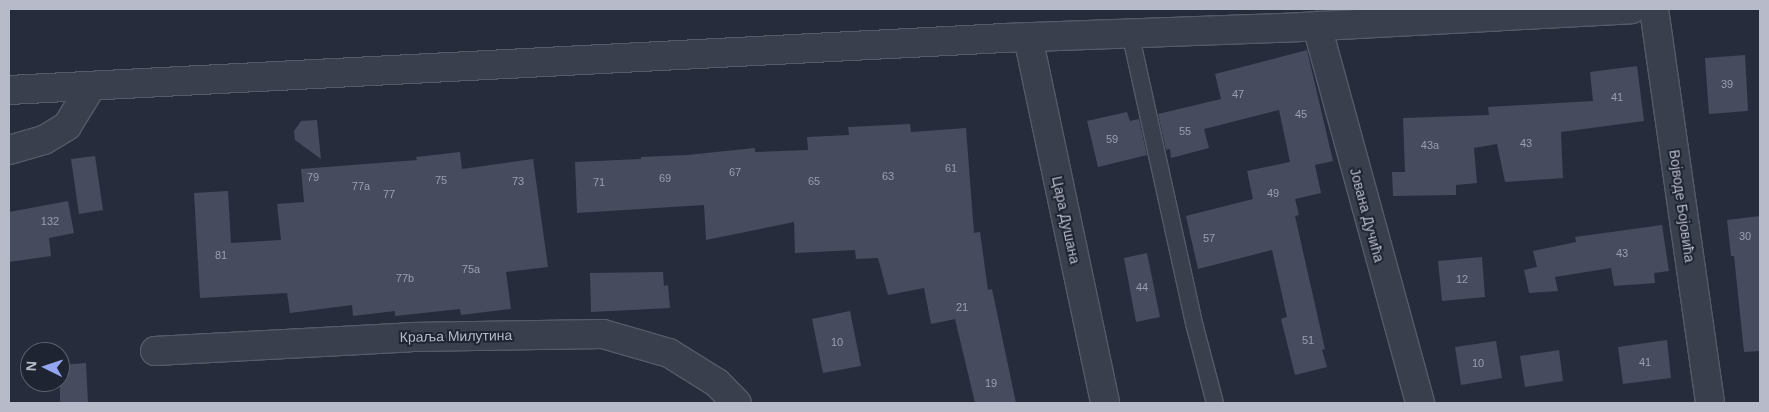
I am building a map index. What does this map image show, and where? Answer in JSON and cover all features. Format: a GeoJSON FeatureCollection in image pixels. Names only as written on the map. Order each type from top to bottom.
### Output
{"type":"FeatureCollection","features":[{"type":"Feature","properties":{"kind":"street"},"geometry":{"type":"LineString","coordinates":[[9,90],[1130,32],[1305,21],[1632,9]]}},
{"type":"Feature","properties":{"kind":"street","name":"Војводе Бојовића"},"geometry":{"type":"LineString","coordinates":[[1654,9],[1710,403]]}},
{"type":"Feature","properties":{"kind":"street","name":"Јована Дучића"},"geometry":{"type":"LineString","coordinates":[[1305,21],[1420,403]]}},
{"type":"Feature","properties":{"kind":"street","name":"Цара Душана"},"geometry":{"type":"LineString","coordinates":[[1028,37],[1104,403]]}},
{"type":"Feature","properties":{"kind":"street"},"geometry":{"type":"LineString","coordinates":[[9,150],[44,140],[67,126],[91,87]]}},
{"type":"Feature","properties":{"kind":"street","name":"Краља Милутина"},"geometry":{"type":"LineString","coordinates":[[156,351],[412,337],[603,334],[669,353],[717,383],[738,403]]}},
{"type":"Feature","properties":{"kind":"lane"},"geometry":{"type":"LineString","coordinates":[[1130,32],[1195,326],[1215,403]]}},
{"type":"Feature","properties":{"kind":"building"},"geometry":{"type":"Polygon","coordinates":[[[1307,50],[1333,161],[1315,165],[1321,193],[1295,199],[1299,215],[1295,216],[1325,349],[1322,350],[1327,367],[1295,375],[1281,319],[1287,317],[1272,250],[1198,269],[1186,216],[1253,199],[1247,171],[1290,162],[1279,110],[1204,129],[1209,148],[1171,158],[1170,149],[1166,150],[1158,114],[1221,99],[1215,74],[1307,50]]]}},
{"type":"Feature","properties":{"kind":"building"},"geometry":{"type":"Polygon","coordinates":[[[1745,55],[1748,111],[1709,114],[1705,58],[1745,55]]]}},
{"type":"Feature","properties":{"kind":"building"},"geometry":{"type":"Polygon","coordinates":[[[1637,66],[1644,121],[1561,132],[1563,178],[1505,182],[1497,144],[1474,148],[1477,183],[1456,185],[1456,195],[1393,196],[1392,172],[1405,172],[1403,118],[1489,115],[1488,107],[1593,101],[1590,72],[1637,66]]]}},
{"type":"Feature","properties":{"kind":"building"},"geometry":{"type":"Polygon","coordinates":[[[1127,112],[1130,121],[1139,119],[1147,155],[1098,167],[1087,121],[1127,112]]]}},
{"type":"Feature","properties":{"kind":"building"},"geometry":{"type":"Polygon","coordinates":[[[317,120],[321,159],[295,140],[294,131],[301,121],[317,120]]]}},
{"type":"Feature","properties":{"kind":"building"},"geometry":{"type":"Polygon","coordinates":[[[910,124],[911,132],[966,128],[974,233],[980,232],[988,290],[992,289],[1016,403],[975,403],[955,319],[931,324],[924,288],[888,295],[878,258],[856,259],[855,250],[795,253],[794,222],[706,240],[704,205],[577,213],[575,162],[641,159],[641,157],[687,155],[755,148],[755,152],[808,150],[807,137],[849,135],[848,127],[910,124]]]}},
{"type":"Feature","properties":{"kind":"building"},"geometry":{"type":"Polygon","coordinates":[[[460,152],[462,169],[533,159],[548,267],[506,272],[511,309],[461,315],[460,309],[395,316],[395,311],[353,316],[352,305],[290,313],[287,293],[200,298],[194,193],[228,191],[231,243],[281,240],[277,204],[304,202],[301,169],[417,160],[416,157],[460,152]]]}},
{"type":"Feature","properties":{"kind":"building"},"geometry":{"type":"Polygon","coordinates":[[[95,156],[103,210],[79,214],[71,159],[95,156]]]}},
{"type":"Feature","properties":{"kind":"building"},"geometry":{"type":"Polygon","coordinates":[[[68,201],[74,233],[49,238],[51,256],[9,262],[9,212],[68,201]]]}},
{"type":"Feature","properties":{"kind":"building"},"geometry":{"type":"Polygon","coordinates":[[[1760,216],[1760,351],[1744,352],[1734,256],[1731,256],[1727,220],[1760,216]]]}},
{"type":"Feature","properties":{"kind":"building"},"geometry":{"type":"Polygon","coordinates":[[[1662,225],[1669,271],[1654,273],[1655,283],[1614,286],[1611,268],[1555,277],[1558,291],[1529,293],[1524,270],[1537,267],[1533,251],[1576,242],[1575,237],[1662,225]]]}},
{"type":"Feature","properties":{"kind":"building"},"geometry":{"type":"Polygon","coordinates":[[[1147,253],[1160,317],[1136,322],[1124,258],[1147,253]]]}},
{"type":"Feature","properties":{"kind":"building"},"geometry":{"type":"Polygon","coordinates":[[[1482,257],[1485,297],[1442,301],[1438,261],[1482,257]]]}},
{"type":"Feature","properties":{"kind":"building"},"geometry":{"type":"Polygon","coordinates":[[[663,272],[664,286],[668,285],[670,308],[591,312],[590,273],[663,272]]]}},
{"type":"Feature","properties":{"kind":"building"},"geometry":{"type":"Polygon","coordinates":[[[850,311],[861,366],[823,373],[812,319],[850,311]]]}},
{"type":"Feature","properties":{"kind":"building"},"geometry":{"type":"Polygon","coordinates":[[[1667,340],[1671,378],[1623,384],[1618,347],[1667,340]]]}},
{"type":"Feature","properties":{"kind":"building"},"geometry":{"type":"Polygon","coordinates":[[[1496,341],[1502,378],[1461,385],[1455,347],[1496,341]]]}},
{"type":"Feature","properties":{"kind":"building"},"geometry":{"type":"Polygon","coordinates":[[[1559,350],[1563,381],[1525,387],[1520,356],[1559,350]]]}},
{"type":"Feature","properties":{"kind":"building"},"geometry":{"type":"Polygon","coordinates":[[[86,363],[88,403],[60,403],[60,392],[70,392],[70,364],[86,363]]]}}]}
